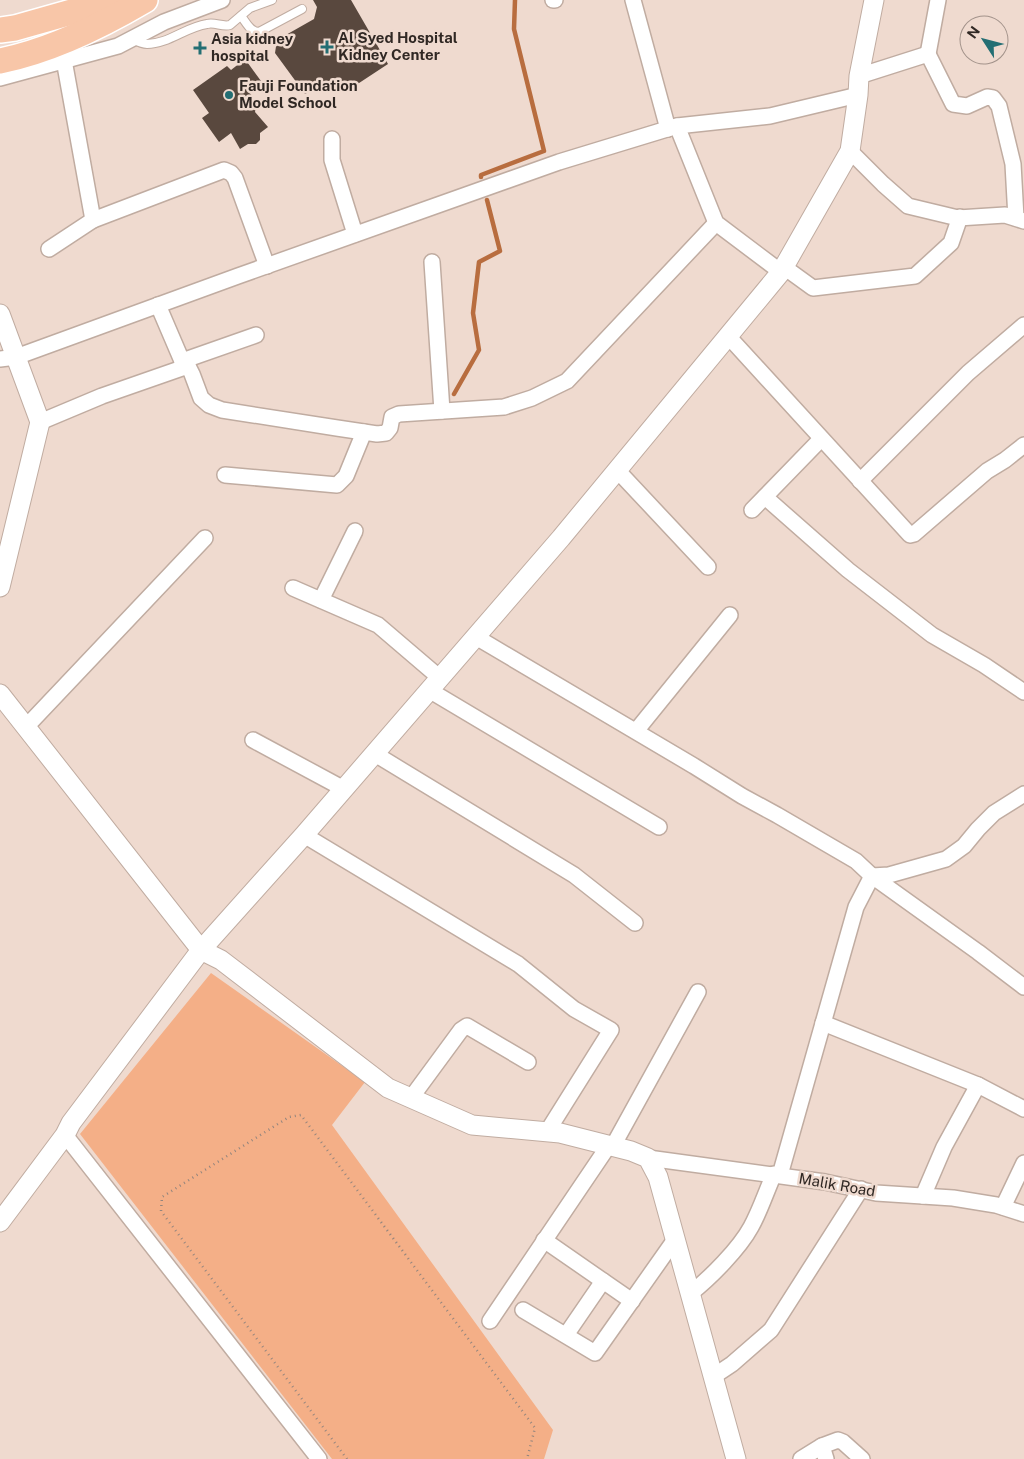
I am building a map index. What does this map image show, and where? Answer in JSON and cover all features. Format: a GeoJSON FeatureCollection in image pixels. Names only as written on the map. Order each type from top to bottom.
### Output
{"type":"FeatureCollection","features":[{"type":"Feature","properties":{"kind":"highway"},"geometry":{"type":"LineString","coordinates":[[0,30],[15,28],[114,0]]}},
{"type":"Feature","properties":{"kind":"highway"},"geometry":{"type":"LineString","coordinates":[[0,61],[62,41],[112,19],[145,0]]}},
{"type":"Feature","properties":{"kind":"street"},"geometry":{"type":"LineString","coordinates":[[0,78],[118,46],[164,22],[222,0]]}},
{"type":"Feature","properties":{"kind":"street"},"geometry":{"type":"LineString","coordinates":[[633,0],[672,128],[716,223],[782,269],[813,288],[915,276],[951,243],[960,217]]}},
{"type":"Feature","properties":{"kind":"street"},"geometry":{"type":"LineString","coordinates":[[0,1222],[65,1135],[71,1123],[201,950],[375,754],[561,538],[782,269],[850,152],[859,76],[874,0]]}},
{"type":"Feature","properties":{"kind":"street"},"geometry":{"type":"LineString","coordinates":[[850,152],[908,206],[960,217],[1004,215],[1022,219],[1013,164],[998,106],[993,98],[987,97],[967,106],[953,104],[928,54],[938,0]]}},
{"type":"Feature","properties":{"kind":"street"},"geometry":{"type":"LineString","coordinates":[[859,76],[928,54]]}},
{"type":"Feature","properties":{"kind":"street"},"geometry":{"type":"LineString","coordinates":[[64,60],[93,220]]}},
{"type":"Feature","properties":{"kind":"street"},"geometry":{"type":"LineString","coordinates":[[8,358],[559,162],[672,128],[770,116],[858,96]]}},
{"type":"Feature","properties":{"kind":"street"},"geometry":{"type":"LineString","coordinates":[[332,139],[332,160],[355,234]]}},
{"type":"Feature","properties":{"kind":"street"},"geometry":{"type":"LineString","coordinates":[[49,248],[93,220],[224,170],[236,178],[267,266]]}},
{"type":"Feature","properties":{"kind":"street"},"geometry":{"type":"LineString","coordinates":[[158,305],[200,398],[209,405],[222,410],[386,434],[390,428],[392,418],[399,414],[504,407],[532,398],[567,382],[716,223]]}},
{"type":"Feature","properties":{"kind":"street"},"geometry":{"type":"LineString","coordinates":[[432,262],[442,411]]}},
{"type":"Feature","properties":{"kind":"street"},"geometry":{"type":"LineString","coordinates":[[0,314],[8,358],[40,422],[0,587]]}},
{"type":"Feature","properties":{"kind":"street"},"geometry":{"type":"LineString","coordinates":[[860,481],[968,373],[1024,325]]}},
{"type":"Feature","properties":{"kind":"street"},"geometry":{"type":"LineString","coordinates":[[40,422],[256,335]]}},
{"type":"Feature","properties":{"kind":"street"},"geometry":{"type":"LineString","coordinates":[[728,336],[910,534],[914,534],[987,471],[1024,445]]}},
{"type":"Feature","properties":{"kind":"street"},"geometry":{"type":"LineString","coordinates":[[225,474],[337,485],[346,476],[364,432]]}},
{"type":"Feature","properties":{"kind":"street"},"geometry":{"type":"LineString","coordinates":[[752,510],[821,438]]}},
{"type":"Feature","properties":{"kind":"street"},"geometry":{"type":"LineString","coordinates":[[617,470],[708,568]]}},
{"type":"Feature","properties":{"kind":"street"},"geometry":{"type":"LineString","coordinates":[[764,498],[848,570],[932,635],[984,665],[1024,692]]}},
{"type":"Feature","properties":{"kind":"street"},"geometry":{"type":"LineString","coordinates":[[321,600],[355,531]]}},
{"type":"Feature","properties":{"kind":"street"},"geometry":{"type":"LineString","coordinates":[[26,727],[205,538]]}},
{"type":"Feature","properties":{"kind":"street"},"geometry":{"type":"LineString","coordinates":[[293,588],[378,625],[435,684],[659,827]]}},
{"type":"Feature","properties":{"kind":"street"},"geometry":{"type":"LineString","coordinates":[[636,731],[730,615]]}},
{"type":"Feature","properties":{"kind":"street"},"geometry":{"type":"LineString","coordinates":[[476,637],[742,796],[856,861],[872,876],[1024,987]]}},
{"type":"Feature","properties":{"kind":"street"},"geometry":{"type":"LineString","coordinates":[[0,694],[201,950],[221,960],[388,1088],[472,1125],[560,1133],[631,1150],[648,1158],[658,1177],[676,1238],[736,1459]]}},
{"type":"Feature","properties":{"kind":"street"},"geometry":{"type":"LineString","coordinates":[[253,740],[344,789]]}},
{"type":"Feature","properties":{"kind":"street"},"geometry":{"type":"LineString","coordinates":[[375,754],[574,875],[635,922]]}},
{"type":"Feature","properties":{"kind":"street"},"geometry":{"type":"LineString","coordinates":[[872,876],[889,874],[946,859],[964,846],[994,814],[1024,794]]}},
{"type":"Feature","properties":{"kind":"street"},"geometry":{"type":"LineString","coordinates":[[304,835],[518,964],[574,1009],[611,1030],[547,1132]]}},
{"type":"Feature","properties":{"kind":"street"},"geometry":{"type":"LineString","coordinates":[[691,1293],[705,1282],[751,1228],[777,1175],[856,907],[872,876]]}},
{"type":"Feature","properties":{"kind":"street"},"geometry":{"type":"LineString","coordinates":[[490,1321],[544,1240],[611,1146],[698,992]]}},
{"type":"Feature","properties":{"kind":"street"},"geometry":{"type":"LineString","coordinates":[[823,1023],[978,1085],[1024,1109]]}},
{"type":"Feature","properties":{"kind":"street"},"geometry":{"type":"LineString","coordinates":[[411,1098],[461,1030],[467,1026],[528,1062]]}},
{"type":"Feature","properties":{"kind":"street"},"geometry":{"type":"LineString","coordinates":[[923,1196],[944,1147],[978,1085]]}},
{"type":"Feature","properties":{"kind":"street"},"geometry":{"type":"LineString","coordinates":[[65,1135],[319,1459]]}},
{"type":"Feature","properties":{"kind":"street","name":"Malik Road"},"geometry":{"type":"LineString","coordinates":[[648,1158],[825,1182],[876,1193],[953,1198],[996,1204],[1024,1214]]}},
{"type":"Feature","properties":{"kind":"street"},"geometry":{"type":"LineString","coordinates":[[1003,1207],[1024,1163]]}},
{"type":"Feature","properties":{"kind":"street"},"geometry":{"type":"LineString","coordinates":[[714,1376],[732,1364],[771,1330],[861,1189]]}},
{"type":"Feature","properties":{"kind":"street"},"geometry":{"type":"LineString","coordinates":[[524,1310],[595,1354],[676,1238]]}},
{"type":"Feature","properties":{"kind":"street"},"geometry":{"type":"LineString","coordinates":[[544,1240],[632,1301]]}},
{"type":"Feature","properties":{"kind":"street"},"geometry":{"type":"LineString","coordinates":[[566,1336],[603,1281]]}},
{"type":"Feature","properties":{"kind":"street"},"geometry":{"type":"LineString","coordinates":[[801,1459],[824,1453],[838,1440],[844,1442],[862,1459]]}},
{"type":"Feature","properties":{"kind":"lane"},"geometry":{"type":"LineString","coordinates":[[132,39],[145,44],[160,42],[206,24],[226,26],[250,8],[272,0]]}},
{"type":"Feature","properties":{"kind":"lane"},"geometry":{"type":"LineString","coordinates":[[241,16],[251,29],[259,32],[302,9]]}},
{"type":"Feature","properties":{"kind":"path"},"geometry":{"type":"LineString","coordinates":[[348,1459],[161,1211],[162,1197],[289,1117],[301,1115],[535,1428],[528,1459]]}},
{"type":"Feature","properties":{"kind":"shaded area"},"geometry":{"type":"Polygon","coordinates":[[[211,973],[365,1082],[332,1125],[553,1430],[544,1459],[332,1459],[80,1134],[211,973]]]}},
{"type":"Feature","properties":{"kind":"building","name":"Al Syed Hospital Kidney Center"},"geometry":{"type":"Polygon","coordinates":[[[313,0],[351,0],[388,64],[353,87],[325,84],[305,94],[275,53],[277,40],[314,19],[317,7],[313,0]]]}},
{"type":"Feature","properties":{"kind":"building"},"geometry":{"type":"Polygon","coordinates":[[[245,59],[261,81],[249,92],[257,102],[255,112],[268,127],[260,133],[260,140],[256,144],[248,144],[240,149],[231,133],[219,142],[202,118],[209,113],[193,90],[227,66],[231,70],[245,59]]]}},
{"type":"Feature","properties":{"kind":"waterway"},"geometry":{"type":"LineString","coordinates":[[481,177],[481,175],[544,151],[514,29],[515,0]]}},
{"type":"Feature","properties":{"kind":"waterway"},"geometry":{"type":"LineString","coordinates":[[454,394],[479,350],[473,313],[479,262],[500,251],[487,200]]}},
{"type":"Feature","properties":{"kind":"place","name":"Al Syed Hospital Kidney Center"},"geometry":{"type":"Point","coordinates":[327,47]}},
{"type":"Feature","properties":{"kind":"place","name":"Asia kidney hospital"},"geometry":{"type":"Point","coordinates":[200,48]}},
{"type":"Feature","properties":{"kind":"place","name":"Fauji Foundation Model School"},"geometry":{"type":"Point","coordinates":[229,95]}}]}
